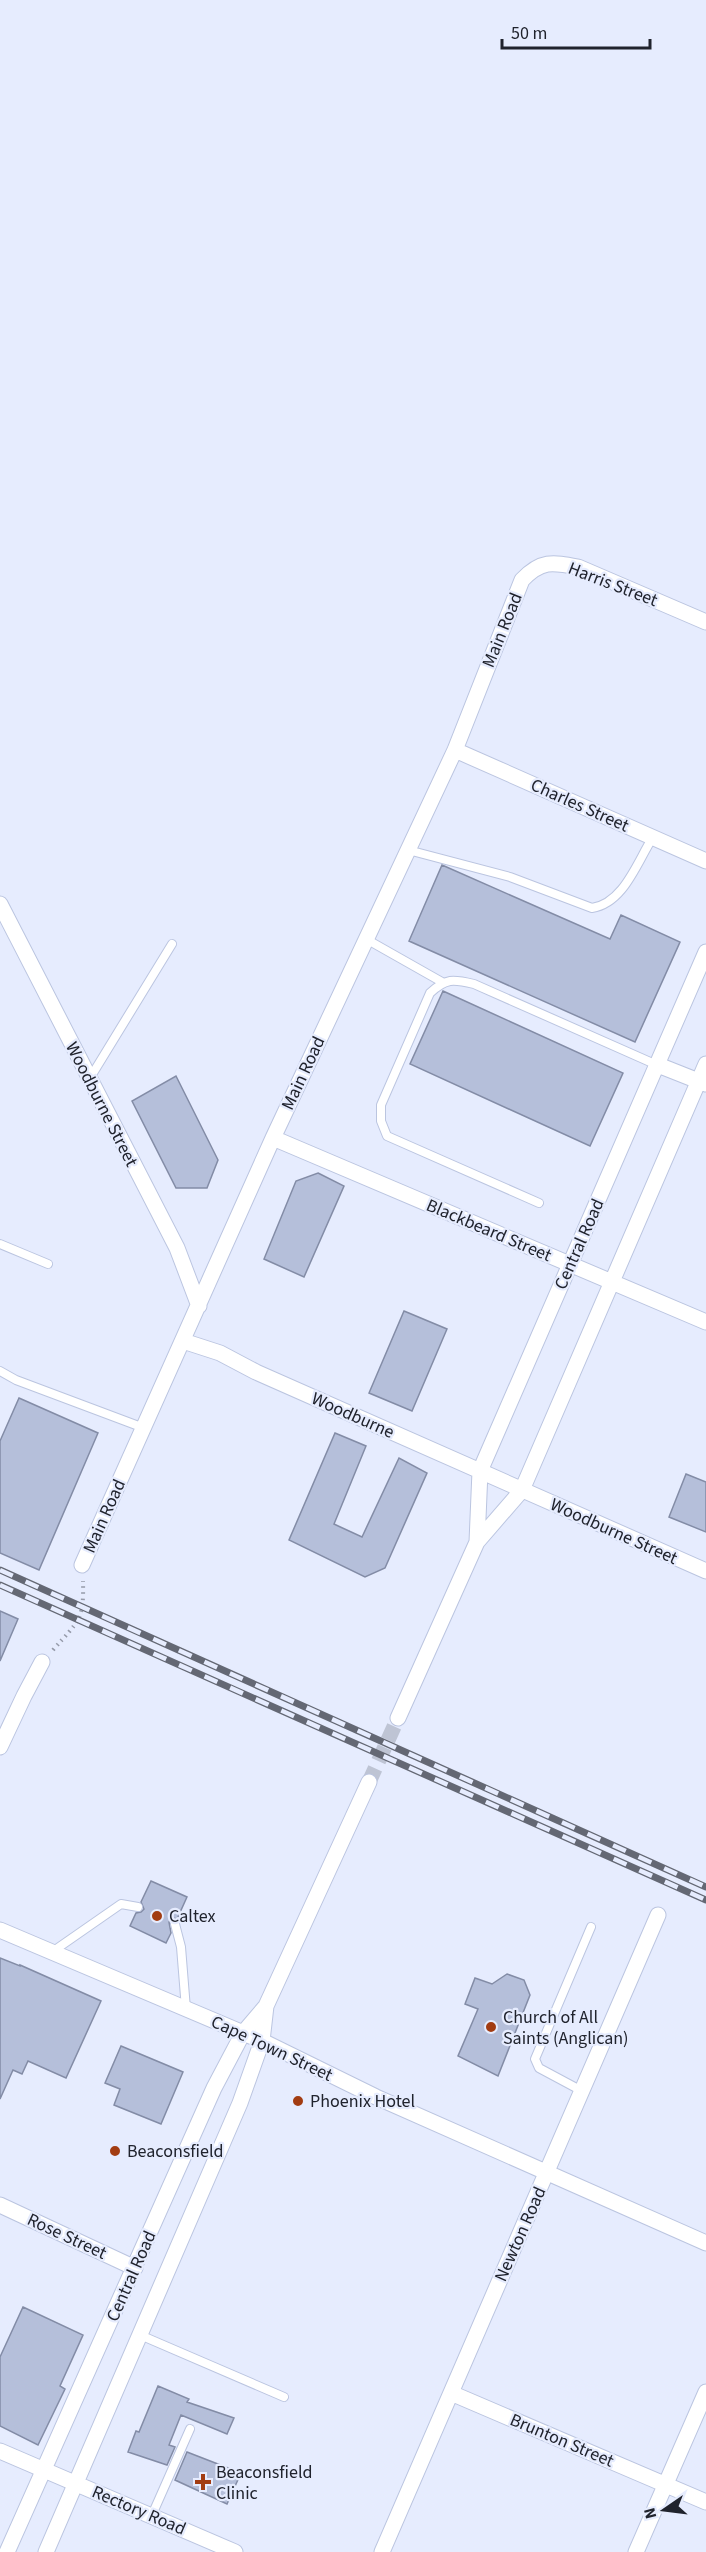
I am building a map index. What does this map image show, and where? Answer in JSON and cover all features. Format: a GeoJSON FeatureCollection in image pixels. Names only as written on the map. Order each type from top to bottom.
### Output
{"type":"FeatureCollection","features":[{"type":"Feature","properties":{"kind":"street","name":"Harris Street"},"geometry":{"type":"LineString","coordinates":[[522,580],[532,569],[543,564],[558,563],[578,567],[706,622]]}},
{"type":"Feature","properties":{"kind":"street","name":"Main Road"},"geometry":{"type":"LineString","coordinates":[[82,1565],[273,1138],[455,750],[522,580]]}},
{"type":"Feature","properties":{"kind":"street","name":"Charles Street"},"geometry":{"type":"LineString","coordinates":[[455,750],[706,861]]}},
{"type":"Feature","properties":{"kind":"street","name":"Woodburne Street"},"geometry":{"type":"LineString","coordinates":[[0,904],[177,1248],[199,1306]]}},
{"type":"Feature","properties":{"kind":"street","name":"Central Road"},"geometry":{"type":"LineString","coordinates":[[477,1542],[480,1471],[706,952]]}},
{"type":"Feature","properties":{"kind":"street","name":"Central Road"},"geometry":{"type":"LineString","coordinates":[[398,1718],[477,1542],[522,1490],[702,1082],[706,1064]]}},
{"type":"Feature","properties":{"kind":"street"},"geometry":{"type":"LineString","coordinates":[[658,1065],[702,1082]]}},
{"type":"Feature","properties":{"kind":"street","name":"Blackbeard Street"},"geometry":{"type":"LineString","coordinates":[[273,1138],[706,1322]]}},
{"type":"Feature","properties":{"kind":"street","name":"Woodburne"},"geometry":{"type":"LineString","coordinates":[[183,1341],[220,1353],[256,1372],[522,1490]]}},
{"type":"Feature","properties":{"kind":"street","name":"Woodburne Street"},"geometry":{"type":"LineString","coordinates":[[522,1490],[706,1572]]}},
{"type":"Feature","properties":{"kind":"street"},"geometry":{"type":"LineString","coordinates":[[0,1748],[42,1662]]}},
{"type":"Feature","properties":{"kind":"street","name":"Central Road"},"geometry":{"type":"LineString","coordinates":[[7,2552],[214,2088],[243,2033],[266,2006],[369,1782]]}},
{"type":"Feature","properties":{"kind":"street","name":"Newton Road"},"geometry":{"type":"LineString","coordinates":[[382,2552],[658,1915]]}},
{"type":"Feature","properties":{"kind":"street","name":"Cape Town Street"},"geometry":{"type":"LineString","coordinates":[[0,1930],[262,2041],[376,2097],[706,2243]]}},
{"type":"Feature","properties":{"kind":"street","name":"Central Road"},"geometry":{"type":"LineString","coordinates":[[46,2552],[240,2103],[262,2041],[266,2006]]}},
{"type":"Feature","properties":{"kind":"street","name":"Rose Street"},"geometry":{"type":"LineString","coordinates":[[0,2205],[135,2268]]}},
{"type":"Feature","properties":{"kind":"street"},"geometry":{"type":"LineString","coordinates":[[636,2552],[706,2392]]}},
{"type":"Feature","properties":{"kind":"street","name":"Brunton Street"},"geometry":{"type":"LineString","coordinates":[[451,2393],[706,2502]]}},
{"type":"Feature","properties":{"kind":"street","name":"Rectory Road"},"geometry":{"type":"LineString","coordinates":[[0,2451],[235,2552]]}},
{"type":"Feature","properties":{"kind":"lane"},"geometry":{"type":"LineString","coordinates":[[408,850],[510,877],[592,908],[605,906],[622,892],[653,837]]}},
{"type":"Feature","properties":{"kind":"lane"},"geometry":{"type":"LineString","coordinates":[[366,939],[442,982]]}},
{"type":"Feature","properties":{"kind":"lane"},"geometry":{"type":"LineString","coordinates":[[89,1079],[172,944]]}},
{"type":"Feature","properties":{"kind":"lane"},"geometry":{"type":"LineString","coordinates":[[540,1203],[387,1136],[381,1121],[381,1105],[430,993],[442,982],[458,980],[474,984],[658,1065]]}},
{"type":"Feature","properties":{"kind":"lane"},"geometry":{"type":"LineString","coordinates":[[0,1244],[48,1264]]}},
{"type":"Feature","properties":{"kind":"lane"},"geometry":{"type":"LineString","coordinates":[[0,1371],[16,1380],[144,1428]]}},
{"type":"Feature","properties":{"kind":"lane"},"geometry":{"type":"LineString","coordinates":[[50,1953],[121,1904],[138,1907]]}},
{"type":"Feature","properties":{"kind":"lane"},"geometry":{"type":"LineString","coordinates":[[175,1924],[181,1947],[186,2009]]}},
{"type":"Feature","properties":{"kind":"lane"},"geometry":{"type":"LineString","coordinates":[[582,2091],[539,2068],[535,2059],[591,1927]]}},
{"type":"Feature","properties":{"kind":"lane"},"geometry":{"type":"LineString","coordinates":[[140,2335],[284,2397]]}},
{"type":"Feature","properties":{"kind":"lane"},"geometry":{"type":"LineString","coordinates":[[152,2515],[190,2429]]}},
{"type":"Feature","properties":{"kind":"path"},"geometry":{"type":"LineString","coordinates":[[42,1662],[79,1619],[84,1608],[82,1565]]}},
{"type":"Feature","properties":{"kind":"building"},"geometry":{"type":"Polygon","coordinates":[[[442,865],[610,939],[621,915],[680,942],[635,1042],[409,941],[442,865]]]}},
{"type":"Feature","properties":{"kind":"building"},"geometry":{"type":"Polygon","coordinates":[[[443,991],[623,1073],[590,1146],[410,1064],[443,991]]]}},
{"type":"Feature","properties":{"kind":"building"},"geometry":{"type":"Polygon","coordinates":[[[176,1076],[218,1160],[207,1188],[176,1188],[132,1101],[176,1076]]]}},
{"type":"Feature","properties":{"kind":"building"},"geometry":{"type":"Polygon","coordinates":[[[318,1173],[344,1186],[304,1277],[264,1259],[296,1181],[318,1173]]]}},
{"type":"Feature","properties":{"kind":"building"},"geometry":{"type":"Polygon","coordinates":[[[404,1311],[447,1329],[412,1411],[369,1393],[404,1311]]]}},
{"type":"Feature","properties":{"kind":"building"},"geometry":{"type":"Polygon","coordinates":[[[19,1398],[98,1433],[39,1570],[0,1553],[0,1441],[19,1398]]]}},
{"type":"Feature","properties":{"kind":"building"},"geometry":{"type":"Polygon","coordinates":[[[335,1433],[366,1446],[334,1524],[362,1537],[399,1458],[427,1473],[385,1568],[365,1577],[289,1540],[335,1433]]]}},
{"type":"Feature","properties":{"kind":"building"},"geometry":{"type":"Polygon","coordinates":[[[686,1474],[706,1482],[706,1532],[669,1517],[686,1474]]]}},
{"type":"Feature","properties":{"kind":"building"},"geometry":{"type":"Polygon","coordinates":[[[0,1611],[18,1619],[0,1661],[0,1611]]]}},
{"type":"Feature","properties":{"kind":"building","name":"Caltex"},"geometry":{"type":"Polygon","coordinates":[[[151,1881],[187,1897],[177,1919],[173,1918],[169,1922],[171,1933],[166,1943],[130,1926],[136,1913],[144,1909],[141,1902],[151,1881]]]}},
{"type":"Feature","properties":{"kind":"building"},"geometry":{"type":"Polygon","coordinates":[[[0,1958],[101,2001],[66,2078],[28,2061],[22,2074],[13,2070],[0,2099],[0,1958]]]}},
{"type":"Feature","properties":{"kind":"building"},"geometry":{"type":"Polygon","coordinates":[[[507,1974],[524,1980],[530,1995],[498,2076],[458,2056],[478,2009],[465,2004],[475,1978],[492,1984],[507,1974]]]}},
{"type":"Feature","properties":{"kind":"building"},"geometry":{"type":"Polygon","coordinates":[[[121,2046],[183,2072],[161,2124],[114,2105],[120,2089],[105,2083],[121,2046]]]}},
{"type":"Feature","properties":{"kind":"building"},"geometry":{"type":"Polygon","coordinates":[[[23,2307],[83,2335],[60,2386],[65,2389],[38,2445],[0,2426],[0,2357],[23,2307]]]}},
{"type":"Feature","properties":{"kind":"building"},"geometry":{"type":"Polygon","coordinates":[[[158,2386],[189,2399],[187,2402],[234,2418],[227,2434],[181,2415],[169,2445],[175,2447],[167,2465],[128,2452],[158,2386]]]}},
{"type":"Feature","properties":{"kind":"building"},"geometry":{"type":"Polygon","coordinates":[[[187,2452],[241,2473],[227,2504],[175,2480],[187,2452]]]}},
{"type":"Feature","properties":{"kind":"tunnel"},"geometry":{"type":"LineString","coordinates":[[369,1782],[398,1718]]}},
{"type":"Feature","properties":{"kind":"railway"},"geometry":{"type":"LineString","coordinates":[[0,1570],[706,1887]]}},
{"type":"Feature","properties":{"kind":"railway"},"geometry":{"type":"LineString","coordinates":[[0,1585],[706,1900]]}},
{"type":"Feature","properties":{"kind":"place","name":"Caltex"},"geometry":{"type":"Point","coordinates":[157,1916]}},
{"type":"Feature","properties":{"kind":"place","name":"Church of All Saints (Anglican)"},"geometry":{"type":"Point","coordinates":[491,2027]}},
{"type":"Feature","properties":{"kind":"place","name":"Phoenix Hotel"},"geometry":{"type":"Point","coordinates":[298,2101]}},
{"type":"Feature","properties":{"kind":"place","name":"Beaconsfield"},"geometry":{"type":"Point","coordinates":[115,2151]}},
{"type":"Feature","properties":{"kind":"place","name":"Beaconsfield Clinic"},"geometry":{"type":"Point","coordinates":[203,2482]}}]}
